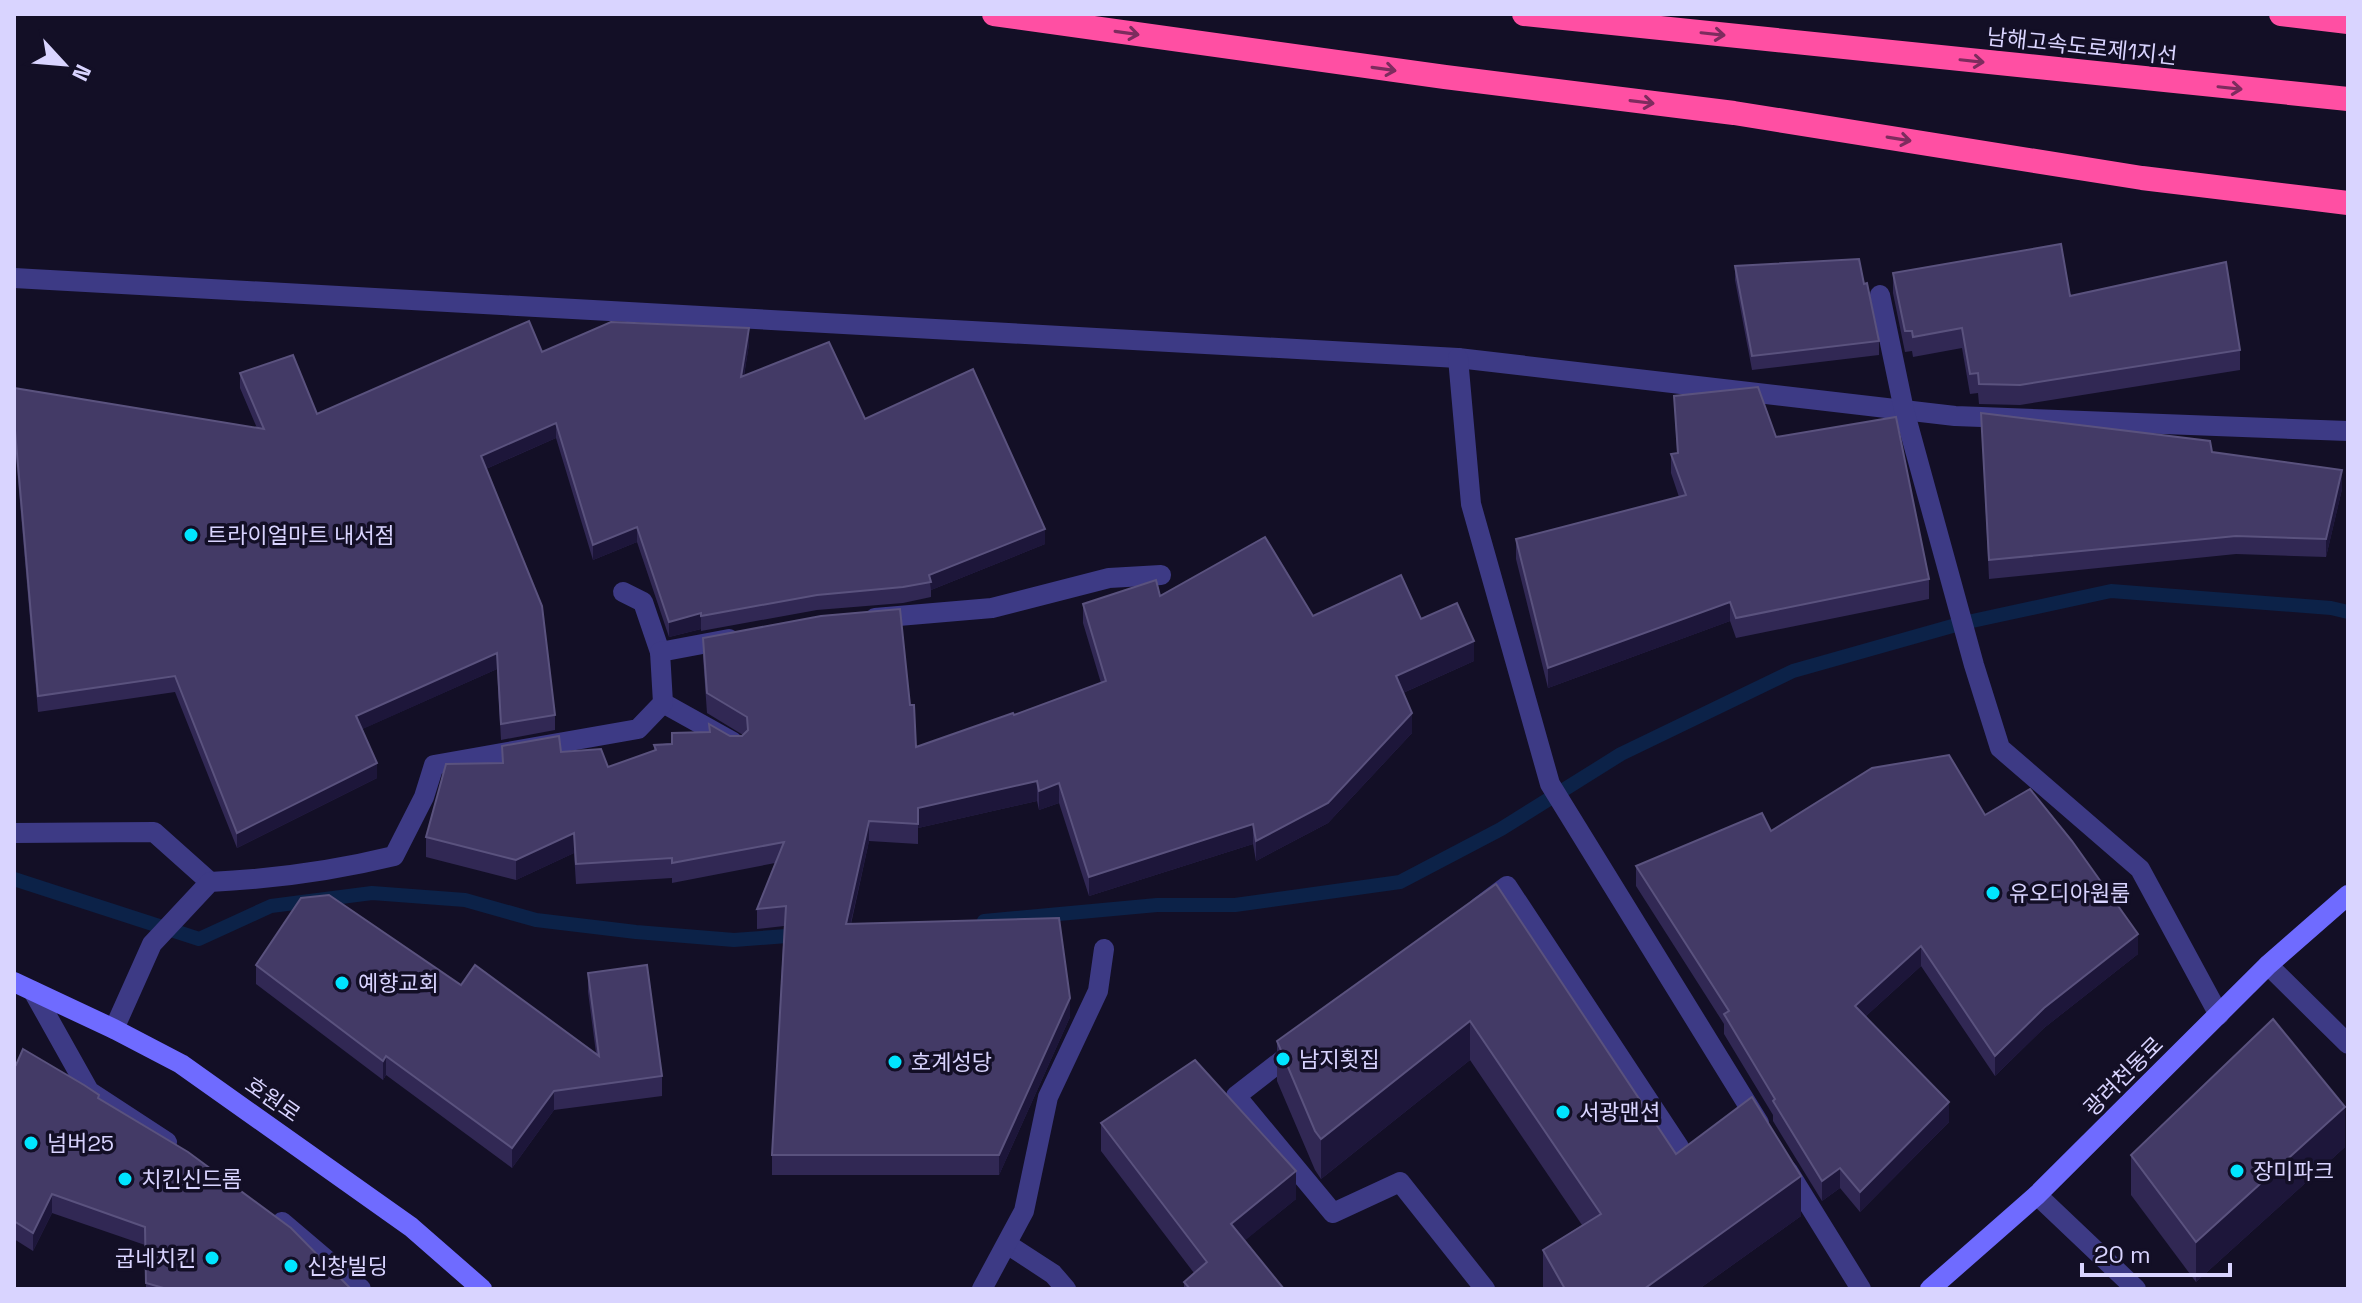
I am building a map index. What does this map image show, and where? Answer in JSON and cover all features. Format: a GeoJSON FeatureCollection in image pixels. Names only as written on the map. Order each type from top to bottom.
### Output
{"type":"FeatureCollection","features":[{"type":"Feature","properties":{"kind":"highway"},"geometry":{"type":"LineString","coordinates":[[994,14],[1445,77],[1734,113],[2142,178],[2348,203]]}},
{"type":"Feature","properties":{"kind":"highway","name":"남해고속도로제1지선"},"geometry":{"type":"LineString","coordinates":[[1524,14],[2348,99]]}},
{"type":"Feature","properties":{"kind":"highway"},"geometry":{"type":"LineString","coordinates":[[2281,14],[2348,22]]}},
{"type":"Feature","properties":{"kind":"street"},"geometry":{"type":"LineString","coordinates":[[14,278],[1458,358],[1955,416],[2348,431]]}},
{"type":"Feature","properties":{"kind":"street"},"geometry":{"type":"LineString","coordinates":[[1880,295],[1904,410],[2000,748],[2140,869],[2219,1015]]}},
{"type":"Feature","properties":{"kind":"street"},"geometry":{"type":"LineString","coordinates":[[1458,358],[1471,504],[1550,784],[1861,1289]]}},
{"type":"Feature","properties":{"kind":"street"},"geometry":{"type":"LineString","coordinates":[[851,620],[992,608],[1109,578],[1161,575]]}},
{"type":"Feature","properties":{"kind":"street"},"geometry":{"type":"LineString","coordinates":[[114,1029],[152,944],[210,882],[269,879],[334,870],[394,856],[424,797],[434,765],[638,729],[663,703],[660,652],[643,602],[623,592]]}},
{"type":"Feature","properties":{"kind":"street"},"geometry":{"type":"LineString","coordinates":[[660,652],[747,636]]}},
{"type":"Feature","properties":{"kind":"street"},"geometry":{"type":"LineString","coordinates":[[663,703],[736,744]]}},
{"type":"Feature","properties":{"kind":"street"},"geometry":{"type":"LineString","coordinates":[[14,833],[154,832],[210,882]]}},
{"type":"Feature","properties":{"kind":"street"},"geometry":{"type":"LineString","coordinates":[[1457,924],[1507,886],[1679,1147]]}},
{"type":"Feature","properties":{"kind":"street","name":"광려천동로"},"geometry":{"type":"LineString","coordinates":[[1930,1289],[2037,1195],[2268,965],[2348,895]]}},
{"type":"Feature","properties":{"kind":"street"},"geometry":{"type":"LineString","coordinates":[[982,1289],[1024,1211],[1048,1097],[1098,991],[1104,949]]}},
{"type":"Feature","properties":{"kind":"street"},"geometry":{"type":"LineString","coordinates":[[2268,965],[2348,1044]]}},
{"type":"Feature","properties":{"kind":"street"},"geometry":{"type":"LineString","coordinates":[[23,987],[89,1091],[188,1156]]}},
{"type":"Feature","properties":{"kind":"street","name":"호원로"},"geometry":{"type":"LineString","coordinates":[[23,987],[181,1064],[411,1227],[482,1289]]}},
{"type":"Feature","properties":{"kind":"street"},"geometry":{"type":"LineString","coordinates":[[1310,1038],[1236,1096],[1333,1213],[1400,1182],[1485,1289]]}},
{"type":"Feature","properties":{"kind":"street"},"geometry":{"type":"LineString","coordinates":[[2037,1195],[2136,1289]]}},
{"type":"Feature","properties":{"kind":"street"},"geometry":{"type":"LineString","coordinates":[[263,1209],[361,1289]]}},
{"type":"Feature","properties":{"kind":"street"},"geometry":{"type":"LineString","coordinates":[[1007,1244],[1053,1274],[1066,1289]]}},
{"type":"Feature","properties":{"kind":"building"},"geometry":{"type":"Polygon","coordinates":[[[2061,244],[2070,296],[2226,262],[2240,350],[2020,385],[1979,384],[1978,373],[1970,374],[1962,328],[1913,337],[1912,331],[1905,331],[1893,273],[2061,244]]]}},
{"type":"Feature","properties":{"kind":"building"},"geometry":{"type":"Polygon","coordinates":[[[1859,259],[1879,341],[1752,356],[1735,266],[1859,259]]]}},
{"type":"Feature","properties":{"kind":"building"},"geometry":{"type":"Polygon","coordinates":[[[529,321],[542,352],[611,322],[749,328],[741,377],[829,342],[865,419],[973,369],[1045,529],[929,575],[931,582],[817,595],[701,616],[701,613],[669,622],[637,527],[593,545],[556,423],[481,456],[542,606],[555,715],[501,724],[497,653],[356,716],[377,763],[237,833],[175,676],[38,696],[14,419],[14,388],[264,429],[240,373],[293,355],[317,414],[529,321]]]}},
{"type":"Feature","properties":{"kind":"building"},"geometry":{"type":"Polygon","coordinates":[[[1758,387],[1776,437],[1896,417],[1929,579],[1736,618],[1730,602],[1548,668],[1516,539],[1686,495],[1671,454],[1678,453],[1674,396],[1758,387]]]}},
{"type":"Feature","properties":{"kind":"building"},"geometry":{"type":"Polygon","coordinates":[[[1981,413],[2210,441],[2212,452],[2342,470],[2326,539],[2236,536],[1989,560],[1981,413]]]}},
{"type":"Feature","properties":{"kind":"building"},"geometry":{"type":"Polygon","coordinates":[[[1265,537],[1313,616],[1401,575],[1421,619],[1457,603],[1474,641],[1396,676],[1412,713],[1328,803],[1256,841],[1253,824],[1089,877],[1059,783],[1039,791],[1037,781],[918,808],[918,824],[869,821],[846,924],[1059,918],[1070,998],[999,1155],[772,1155],[786,906],[757,909],[784,842],[672,863],[672,858],[576,864],[574,833],[516,860],[426,837],[446,764],[503,763],[502,746],[559,736],[561,752],[601,749],[608,767],[656,750],[654,745],[672,744],[672,733],[710,732],[709,724],[730,736],[742,736],[748,730],[747,717],[707,693],[703,638],[821,616],[900,609],[910,705],[914,705],[916,747],[1106,681],[1083,604],[1156,580],[1160,596],[1265,537]]]}},
{"type":"Feature","properties":{"kind":"building"},"geometry":{"type":"Polygon","coordinates":[[[1949,755],[1985,815],[2030,789],[2072,841],[2138,934],[2044,1008],[1995,1056],[1921,946],[1855,1006],[1949,1102],[1860,1192],[1840,1168],[1822,1181],[1724,1014],[1729,1011],[1636,866],[1762,813],[1771,831],[1872,768],[1949,755]]]}},
{"type":"Feature","properties":{"kind":"building","name":"서광맨션"},"geometry":{"type":"Polygon","coordinates":[[[1496,884],[1676,1154],[1752,1097],[1801,1176],[1644,1289],[1565,1289],[1543,1250],[1601,1214],[1470,1021],[1321,1139],[1277,1041],[1496,884]]]}},
{"type":"Feature","properties":{"kind":"building"},"geometry":{"type":"Polygon","coordinates":[[[329,895],[461,985],[475,965],[599,1056],[588,973],[647,965],[662,1076],[554,1091],[512,1148],[386,1056],[383,1061],[256,965],[301,898],[329,895]]]}},
{"type":"Feature","properties":{"kind":"building","name":"장미파크"},"geometry":{"type":"Polygon","coordinates":[[[2273,1019],[2345,1107],[2196,1242],[2131,1155],[2273,1019]]]}},
{"type":"Feature","properties":{"kind":"building"},"geometry":{"type":"Polygon","coordinates":[[[23,1049],[188,1152],[291,1228],[351,1289],[167,1289],[146,1283],[145,1227],[52,1194],[33,1233],[14,1221],[14,1064],[23,1049]]]}},
{"type":"Feature","properties":{"kind":"building"},"geometry":{"type":"Polygon","coordinates":[[[1195,1060],[1296,1171],[1231,1224],[1284,1289],[1190,1289],[1184,1282],[1207,1262],[1101,1123],[1195,1060]]]}},
{"type":"Feature","properties":{"kind":"waterway"},"geometry":{"type":"LineString","coordinates":[[984,921],[1157,905],[1235,905],[1400,882],[1501,829],[1621,754],[1793,671],[1963,623],[2111,591],[2331,608],[2348,612]]}},
{"type":"Feature","properties":{"kind":"waterway"},"geometry":{"type":"LineString","coordinates":[[14,879],[199,939],[271,906],[372,893],[465,900],[536,920],[636,932],[734,940],[800,935]]}},
{"type":"Feature","properties":{"kind":"place","name":"트라이얼마트 내서점"},"geometry":{"type":"Point","coordinates":[191,535]}},
{"type":"Feature","properties":{"kind":"place","name":"유오디아원룸"},"geometry":{"type":"Point","coordinates":[1993,893]}},
{"type":"Feature","properties":{"kind":"place","name":"예향교회"},"geometry":{"type":"Point","coordinates":[342,983]}},
{"type":"Feature","properties":{"kind":"place","name":"남지횟집"},"geometry":{"type":"Point","coordinates":[1283,1059]}},
{"type":"Feature","properties":{"kind":"place","name":"호계성당"},"geometry":{"type":"Point","coordinates":[895,1062]}},
{"type":"Feature","properties":{"kind":"place","name":"서광맨션"},"geometry":{"type":"Point","coordinates":[1563,1112]}},
{"type":"Feature","properties":{"kind":"place","name":"넘버25"},"geometry":{"type":"Point","coordinates":[31,1143]}},
{"type":"Feature","properties":{"kind":"place","name":"장미파크"},"geometry":{"type":"Point","coordinates":[2237,1171]}},
{"type":"Feature","properties":{"kind":"place","name":"치킨신드롬"},"geometry":{"type":"Point","coordinates":[125,1179]}},
{"type":"Feature","properties":{"kind":"place","name":"굽네치킨"},"geometry":{"type":"Point","coordinates":[212,1258]}},
{"type":"Feature","properties":{"kind":"place","name":"신창빌딩"},"geometry":{"type":"Point","coordinates":[291,1266]}}]}
